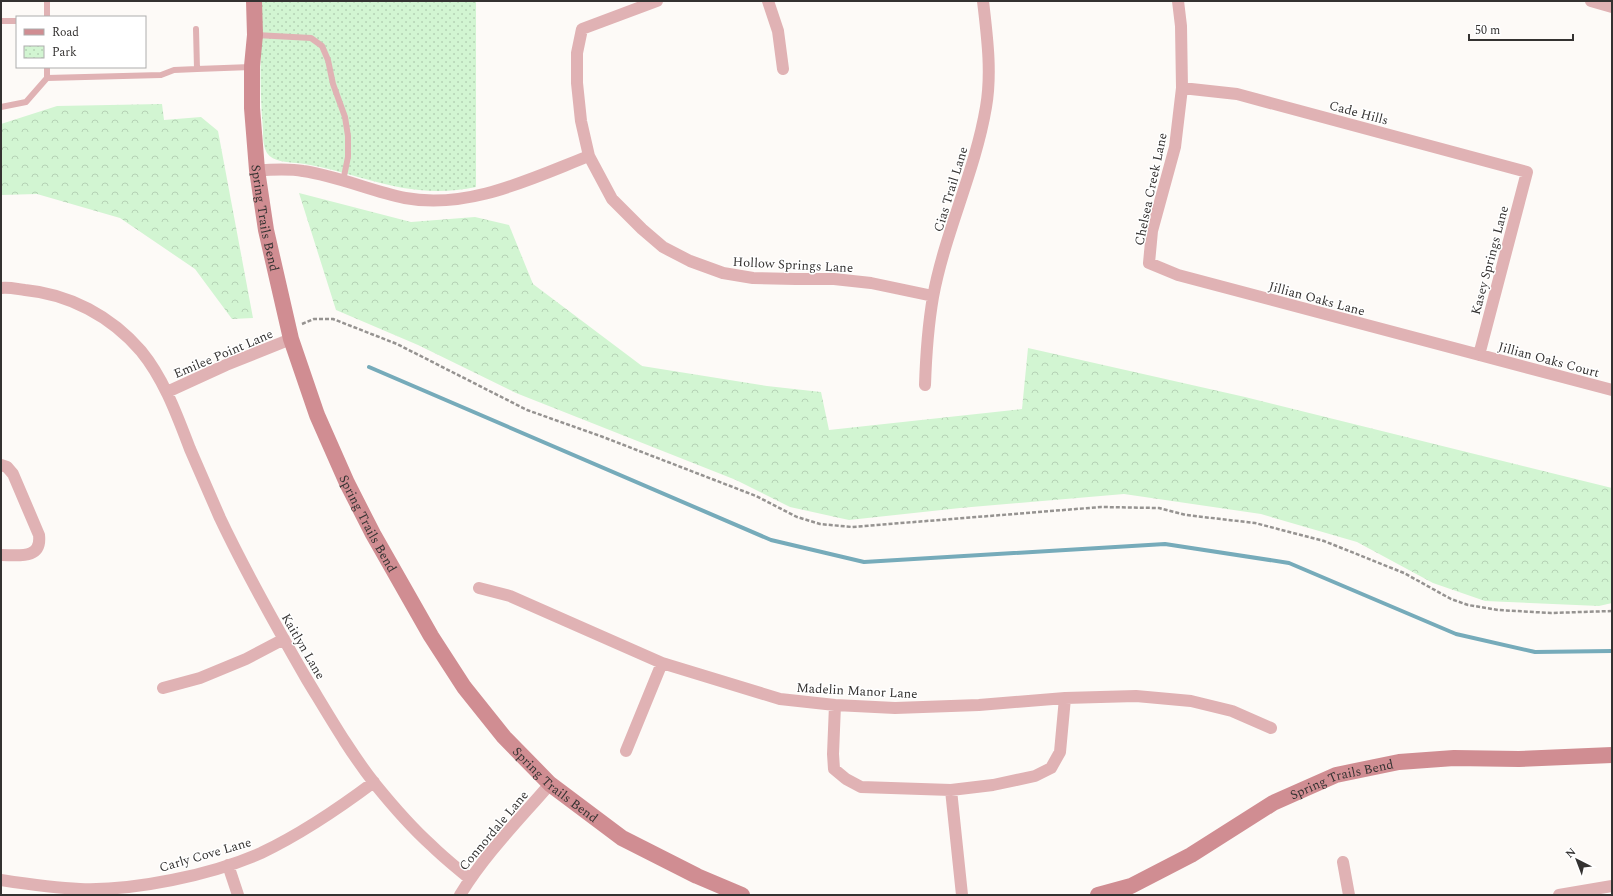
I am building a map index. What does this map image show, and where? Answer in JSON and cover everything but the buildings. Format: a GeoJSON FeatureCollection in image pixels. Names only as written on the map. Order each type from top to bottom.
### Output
{"type":"FeatureCollection","features":[{"type":"Feature","properties":{"kind":"street","name":"Spring Trails Bend"},"geometry":{"type":"LineString","coordinates":[[254,1],[255,35],[252,66],[252,108],[257,170],[266,230],[290,334],[317,415],[347,484],[373,534],[431,636],[464,687],[504,737],[550,784],[622,838],[697,876],[742,895]]}},
{"type":"Feature","properties":{"kind":"street","name":"Hollow Springs Lane"},"geometry":{"type":"LineString","coordinates":[[657,1],[582,29],[577,53],[577,83],[581,121],[590,156],[612,200],[663,247],[690,261],[723,273],[753,278],[796,280],[834,279],[871,283],[933,296]]}},
{"type":"Feature","properties":{"kind":"street"},"geometry":{"type":"LineString","coordinates":[[768,1],[778,31],[783,69]]}},
{"type":"Feature","properties":{"kind":"street","name":"Cias Trail Lane"},"geometry":{"type":"LineString","coordinates":[[925,385],[926,342],[933,296],[946,249],[975,159],[986,106],[990,59],[984,1]]}},
{"type":"Feature","properties":{"kind":"street","name":"Chelsea Creek Lane"},"geometry":{"type":"LineString","coordinates":[[1149,263],[1152,231],[1175,147],[1182,88],[1181,26],[1178,1]]}},
{"type":"Feature","properties":{"kind":"street"},"geometry":{"type":"LineString","coordinates":[[1591,1],[1612,7]]}},
{"type":"Feature","properties":{"kind":"street","name":"Cade Hills"},"geometry":{"type":"LineString","coordinates":[[1182,88],[1237,94],[1527,172]]}},
{"type":"Feature","properties":{"kind":"street"},"geometry":{"type":"LineString","coordinates":[[257,170],[281,169],[302,171],[406,198],[436,200],[473,197],[512,186],[590,156]]}},
{"type":"Feature","properties":{"kind":"street","name":"Kasey Springs Lane"},"geometry":{"type":"LineString","coordinates":[[1479,355],[1527,172]]}},
{"type":"Feature","properties":{"kind":"street","name":"Jillian Oaks Lane"},"geometry":{"type":"LineString","coordinates":[[1149,263],[1178,275],[1479,355]]}},
{"type":"Feature","properties":{"kind":"street"},"geometry":{"type":"LineString","coordinates":[[1,288],[30,290],[56,295],[81,304],[120,331],[140,350],[155,370],[166,392]]}},
{"type":"Feature","properties":{"kind":"street","name":"Emilee Point Lane"},"geometry":{"type":"LineString","coordinates":[[166,392],[290,334]]}},
{"type":"Feature","properties":{"kind":"street","name":"Jillian Oaks Court"},"geometry":{"type":"LineString","coordinates":[[1479,355],[1612,390]]}},
{"type":"Feature","properties":{"kind":"street","name":"Kaitlyn Lane"},"geometry":{"type":"LineString","coordinates":[[166,392],[221,520],[246,570],[324,707],[374,782],[394,806],[431,845],[470,879]]}},
{"type":"Feature","properties":{"kind":"street"},"geometry":{"type":"LineString","coordinates":[[1,465],[7,467],[13,474],[39,535],[40,543],[35,550],[28,555],[1,555]]}},
{"type":"Feature","properties":{"kind":"street","name":"Madelin Manor Lane"},"geometry":{"type":"LineString","coordinates":[[480,588],[510,596],[662,663],[780,700],[895,708],[979,705],[1064,698],[1136,696],[1191,701],[1232,711],[1271,728]]}},
{"type":"Feature","properties":{"kind":"street"},"geometry":{"type":"LineString","coordinates":[[163,688],[200,678],[246,660],[284,639]]}},
{"type":"Feature","properties":{"kind":"street"},"geometry":{"type":"LineString","coordinates":[[626,751],[662,663]]}},
{"type":"Feature","properties":{"kind":"street"},"geometry":{"type":"LineString","coordinates":[[835,705],[833,754],[834,769],[846,780],[861,787],[951,790],[993,785],[1035,776],[1051,768],[1060,752],[1064,698]]}},
{"type":"Feature","properties":{"kind":"street","name":"Spring Trails Bend"},"geometry":{"type":"LineString","coordinates":[[1098,895],[1131,886],[1191,855],[1273,803],[1336,775],[1407,762],[1454,758],[1519,759],[1612,756]]}},
{"type":"Feature","properties":{"kind":"street","name":"Carly Cove Lane"},"geometry":{"type":"LineString","coordinates":[[1,880],[80,889],[153,883],[190,876],[228,865],[260,853],[300,832],[335,811],[374,782]]}},
{"type":"Feature","properties":{"kind":"street","name":"Connordale Lane"},"geometry":{"type":"LineString","coordinates":[[460,895],[470,879],[494,848],[550,784]]}},
{"type":"Feature","properties":{"kind":"street"},"geometry":{"type":"LineString","coordinates":[[951,790],[962,895]]}},
{"type":"Feature","properties":{"kind":"street"},"geometry":{"type":"LineString","coordinates":[[1343,862],[1349,895]]}},
{"type":"Feature","properties":{"kind":"street"},"geometry":{"type":"LineString","coordinates":[[228,865],[238,895]]}},
{"type":"Feature","properties":{"kind":"street"},"geometry":{"type":"LineString","coordinates":[[1559,895],[1612,886]]}},
{"type":"Feature","properties":{"kind":"lane"},"geometry":{"type":"LineString","coordinates":[[47,1],[47,16]]}},
{"type":"Feature","properties":{"kind":"lane"},"geometry":{"type":"LineString","coordinates":[[1,22],[16,22]]}},
{"type":"Feature","properties":{"kind":"lane"},"geometry":{"type":"LineString","coordinates":[[196,29],[197,69]]}},
{"type":"Feature","properties":{"kind":"lane"},"geometry":{"type":"LineString","coordinates":[[255,35],[311,38],[322,46],[328,60],[333,84],[345,117],[348,136],[348,157],[343,181]]}},
{"type":"Feature","properties":{"kind":"lane"},"geometry":{"type":"LineString","coordinates":[[47,78],[161,75],[174,70],[252,66]]}},
{"type":"Feature","properties":{"kind":"lane"},"geometry":{"type":"LineString","coordinates":[[1,107],[26,102],[47,78],[47,68]]}},
{"type":"Feature","properties":{"kind":"path"},"geometry":{"type":"LineString","coordinates":[[290,334],[314,319],[333,319],[397,344],[527,410],[603,437],[756,496],[797,517],[820,524],[852,527],[1102,507],[1158,508],[1186,515],[1255,523],[1324,541],[1404,573],[1451,599],[1468,605],[1498,610],[1551,614],[1612,611]]}},
{"type":"Feature","properties":{"kind":"green space"},"geometry":{"type":"Polygon","coordinates":[[[262,1],[476,1],[476,187],[440,191],[403,188],[313,165],[280,161],[270,156],[267,153],[263,138],[261,97],[262,1]]]}},
{"type":"Feature","properties":{"kind":"green space"},"geometry":{"type":"Polygon","coordinates":[[[162,104],[164,120],[201,117],[218,131],[253,318],[232,319],[195,269],[120,218],[37,194],[1,195],[1,124],[57,106],[162,104]]]}},
{"type":"Feature","properties":{"kind":"green space"},"geometry":{"type":"Polygon","coordinates":[[[299,193],[411,222],[475,217],[509,225],[533,284],[642,366],[767,386],[821,392],[829,430],[1022,409],[1028,348],[1245,397],[1612,488],[1612,603],[1599,606],[1485,601],[1433,583],[1357,542],[1261,514],[1124,494],[960,508],[849,520],[790,507],[736,480],[516,393],[418,345],[336,310],[299,193]]]}},
{"type":"Feature","properties":{"kind":"waterway"},"geometry":{"type":"LineString","coordinates":[[369,367],[771,540],[864,562],[1165,544],[1289,563],[1456,634],[1535,652],[1612,651]]}}]}
